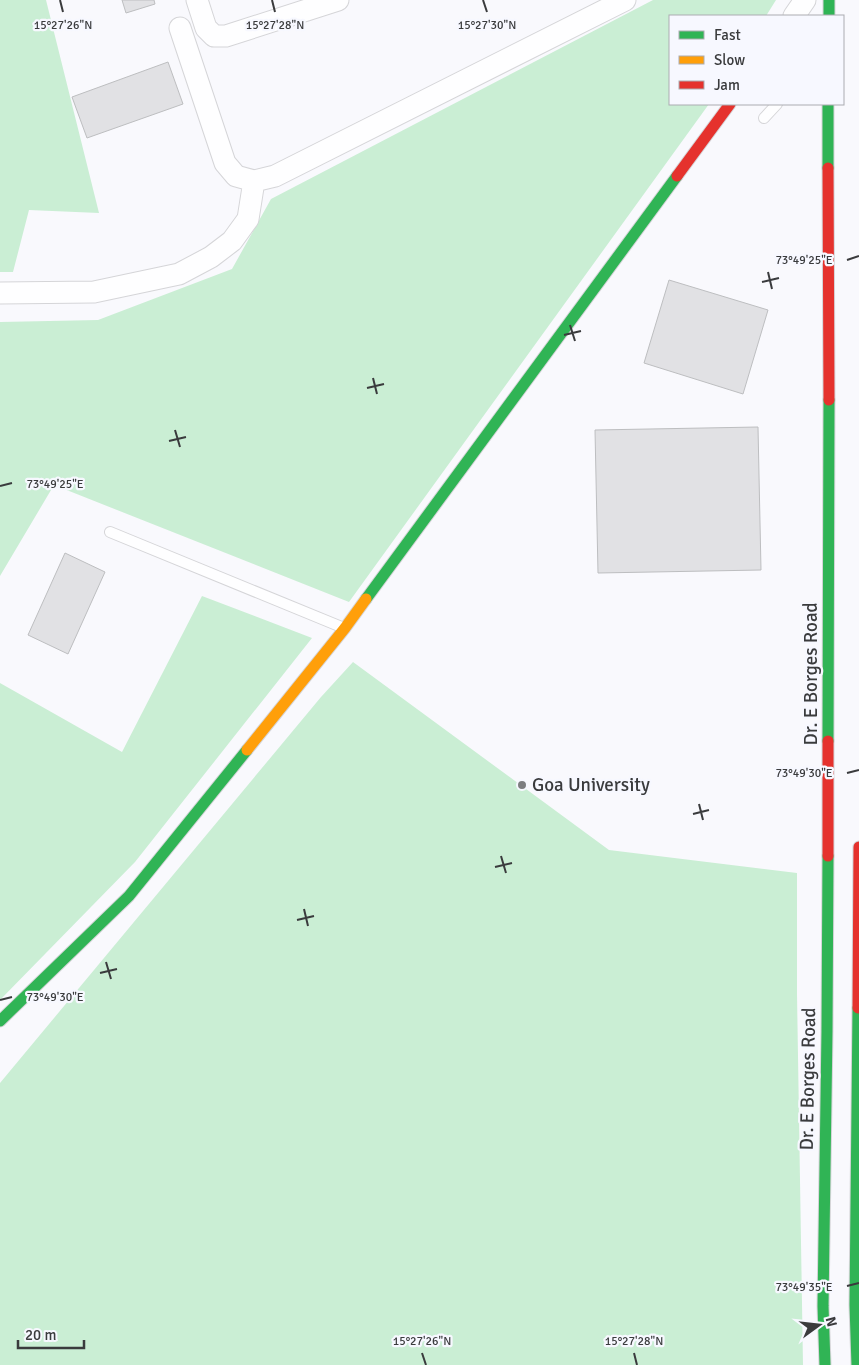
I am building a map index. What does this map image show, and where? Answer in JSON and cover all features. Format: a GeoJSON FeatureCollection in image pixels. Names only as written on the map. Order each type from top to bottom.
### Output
{"type":"FeatureCollection","features":[{"type":"Feature","properties":{"kind":"main road"},"geometry":{"type":"LineString","coordinates":[[829,0],[829,15]]}},
{"type":"Feature","properties":{"kind":"main road"},"geometry":{"type":"LineString","coordinates":[[0,1021],[129,896],[345,628],[729,105]]}},
{"type":"Feature","properties":{"kind":"main road","name":"Dr. E Borges Road"},"geometry":{"type":"LineString","coordinates":[[825,1365],[823,1306],[830,577],[828,105]]}},
{"type":"Feature","properties":{"kind":"main road"},"geometry":{"type":"LineString","coordinates":[[857,1365],[855,1305],[859,847]]}},
{"type":"Feature","properties":{"kind":"street"},"geometry":{"type":"LineString","coordinates":[[197,0],[206,28],[214,36],[226,36],[338,0]]}},
{"type":"Feature","properties":{"kind":"street"},"geometry":{"type":"LineString","coordinates":[[180,28],[225,162],[236,176],[254,181],[275,176],[625,0]]}},
{"type":"Feature","properties":{"kind":"street"},"geometry":{"type":"LineString","coordinates":[[795,15],[805,0]]}},
{"type":"Feature","properties":{"kind":"street"},"geometry":{"type":"LineString","coordinates":[[0,293],[94,292],[179,274],[212,257],[232,241],[248,218],[254,181]]}},
{"type":"Feature","properties":{"kind":"lane"},"geometry":{"type":"LineString","coordinates":[[764,118],[776,105]]}},
{"type":"Feature","properties":{"kind":"lane"},"geometry":{"type":"LineString","coordinates":[[110,532],[345,628]]}},
{"type":"Feature","properties":{"kind":"green space"},"geometry":{"type":"Polygon","coordinates":[[[0,0],[46,0],[99,213],[29,210],[13,272],[0,272],[0,0]]]}},
{"type":"Feature","properties":{"kind":"green space"},"geometry":{"type":"Polygon","coordinates":[[[653,0],[776,0],[767,15],[669,15],[669,105],[708,105],[349,602],[54,485],[0,576],[0,322],[98,320],[232,269],[271,199],[653,0]]]}},
{"type":"Feature","properties":{"kind":"green space"},"geometry":{"type":"Polygon","coordinates":[[[202,596],[312,638],[135,862],[0,1000],[0,683],[122,752],[202,596]]]}},
{"type":"Feature","properties":{"kind":"green space","name":"Goa University"},"geometry":{"type":"Polygon","coordinates":[[[353,662],[609,850],[797,873],[803,1365],[0,1365],[0,1083],[321,697],[353,662]]]}},
{"type":"Feature","properties":{"kind":"building"},"geometry":{"type":"Polygon","coordinates":[[[122,0],[154,0],[155,4],[126,13],[122,0]]]}},
{"type":"Feature","properties":{"kind":"building"},"geometry":{"type":"Polygon","coordinates":[[[168,62],[183,104],[87,138],[72,97],[168,62]]]}},
{"type":"Feature","properties":{"kind":"building"},"geometry":{"type":"Polygon","coordinates":[[[669,280],[768,310],[743,394],[644,363],[669,280]]]}},
{"type":"Feature","properties":{"kind":"building"},"geometry":{"type":"Polygon","coordinates":[[[758,427],[761,570],[598,573],[595,430],[758,427]]]}},
{"type":"Feature","properties":{"kind":"building"},"geometry":{"type":"Polygon","coordinates":[[[65,553],[105,572],[68,654],[28,635],[65,553]]]}},
{"type":"Feature","properties":{"kind":"traffic: fast"},"geometry":{"type":"LineString","coordinates":[[829,0],[829,15]]}},
{"type":"Feature","properties":{"kind":"traffic: fast"},"geometry":{"type":"LineString","coordinates":[[828,105],[828,168]]}},
{"type":"Feature","properties":{"kind":"traffic: fast"},"geometry":{"type":"LineString","coordinates":[[366,599],[677,176]]}},
{"type":"Feature","properties":{"kind":"traffic: fast"},"geometry":{"type":"LineString","coordinates":[[828,741],[829,400]]}},
{"type":"Feature","properties":{"kind":"traffic: fast"},"geometry":{"type":"LineString","coordinates":[[0,1021],[129,896],[247,750]]}},
{"type":"Feature","properties":{"kind":"traffic: fast"},"geometry":{"type":"LineString","coordinates":[[825,1365],[823,1306],[828,856]]}},
{"type":"Feature","properties":{"kind":"traffic: fast"},"geometry":{"type":"LineString","coordinates":[[857,1365],[855,1305],[858,1008]]}},
{"type":"Feature","properties":{"kind":"traffic: slow"},"geometry":{"type":"LineString","coordinates":[[247,750],[366,599]]}},
{"type":"Feature","properties":{"kind":"traffic: jam"},"geometry":{"type":"LineString","coordinates":[[677,176],[729,105]]}},
{"type":"Feature","properties":{"kind":"traffic: jam"},"geometry":{"type":"LineString","coordinates":[[828,168],[829,400]]}},
{"type":"Feature","properties":{"kind":"traffic: jam"},"geometry":{"type":"LineString","coordinates":[[828,741],[828,856]]}},
{"type":"Feature","properties":{"kind":"traffic: jam"},"geometry":{"type":"LineString","coordinates":[[858,1008],[859,847]]}},
{"type":"Feature","properties":{"kind":"place","name":"Goa University"},"geometry":{"type":"Point","coordinates":[522,785]}}]}
